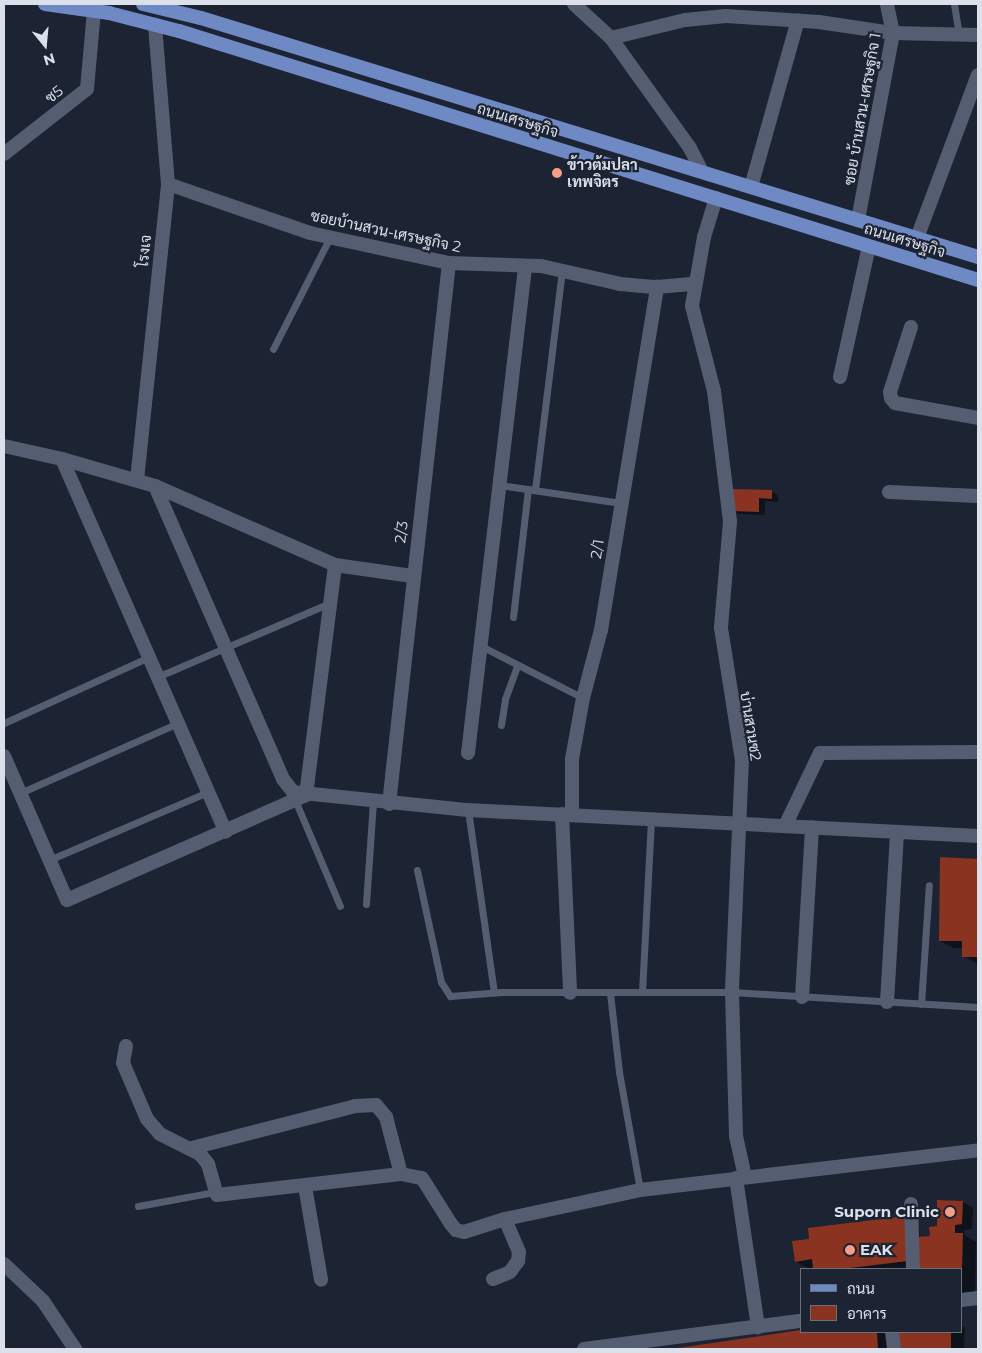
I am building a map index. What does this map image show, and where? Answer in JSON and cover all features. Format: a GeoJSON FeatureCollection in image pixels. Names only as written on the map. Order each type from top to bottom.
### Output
{"type":"FeatureCollection","features":[{"type":"Feature","properties":{"kind":"main road","name":"ถนนเศรษฐกิจ"},"geometry":{"type":"LineString","coordinates":[[45,4],[94,11],[155,25],[978,280]]}},
{"type":"Feature","properties":{"kind":"main road","name":"ถนนเศรษฐกิจ"},"geometry":{"type":"LineString","coordinates":[[143,4],[201,18],[978,257]]}},
{"type":"Feature","properties":{"kind":"street"},"geometry":{"type":"LineString","coordinates":[[574,4],[611,38],[690,148],[702,172]]}},
{"type":"Feature","properties":{"kind":"street","name":"ซอย บ้านสวน-เศรษฐกิจ 1"},"geometry":{"type":"LineString","coordinates":[[858,220],[893,33],[887,4]]}},
{"type":"Feature","properties":{"kind":"street","name":"ซ5"},"geometry":{"type":"LineString","coordinates":[[4,154],[87,89],[94,11]]}},
{"type":"Feature","properties":{"kind":"street"},"geometry":{"type":"LineString","coordinates":[[611,38],[685,20],[710,18],[798,20],[893,33],[978,35]]}},
{"type":"Feature","properties":{"kind":"street"},"geometry":{"type":"LineString","coordinates":[[751,187],[798,20]]}},
{"type":"Feature","properties":{"kind":"street","name":"โรงเจ"},"geometry":{"type":"LineString","coordinates":[[137,480],[168,184],[155,25]]}},
{"type":"Feature","properties":{"kind":"street"},"geometry":{"type":"LineString","coordinates":[[917,238],[978,75]]}},
{"type":"Feature","properties":{"kind":"street","name":"ซอยบ้านสวน-เศรษฐกิจ 2"},"geometry":{"type":"LineString","coordinates":[[168,184],[330,237],[449,263],[525,266],[562,271],[620,284],[657,287],[694,284]]}},
{"type":"Feature","properties":{"kind":"street"},"geometry":{"type":"LineString","coordinates":[[694,284],[716,198]]}},
{"type":"Feature","properties":{"kind":"street"},"geometry":{"type":"LineString","coordinates":[[840,377],[869,246]]}},
{"type":"Feature","properties":{"kind":"street","name":"2/3"},"geometry":{"type":"LineString","coordinates":[[389,804],[412,576],[449,263]]}},
{"type":"Feature","properties":{"kind":"street"},"geometry":{"type":"LineString","coordinates":[[468,752],[525,266]]}},
{"type":"Feature","properties":{"kind":"street","name":"บ่านสวนซ2"},"geometry":{"type":"LineString","coordinates":[[694,284],[692,306],[714,391],[730,522],[721,628],[742,760],[732,992],[736,1136],[758,1327]]}},
{"type":"Feature","properties":{"kind":"street","name":"2/1"},"geometry":{"type":"LineString","coordinates":[[570,992],[567,814],[572,759],[583,698],[601,630],[657,287]]}},
{"type":"Feature","properties":{"kind":"street"},"geometry":{"type":"LineString","coordinates":[[911,327],[890,392],[891,398],[896,403],[978,418]]}},
{"type":"Feature","properties":{"kind":"street"},"geometry":{"type":"LineString","coordinates":[[4,446],[62,459],[156,486],[335,565],[412,576]]}},
{"type":"Feature","properties":{"kind":"street"},"geometry":{"type":"LineString","coordinates":[[62,459],[226,832]]}},
{"type":"Feature","properties":{"kind":"street"},"geometry":{"type":"LineString","coordinates":[[156,486],[283,779],[293,792],[301,797],[468,810],[978,836]]}},
{"type":"Feature","properties":{"kind":"street"},"geometry":{"type":"LineString","coordinates":[[889,492],[978,496]]}},
{"type":"Feature","properties":{"kind":"street"},"geometry":{"type":"LineString","coordinates":[[301,797],[335,565]]}},
{"type":"Feature","properties":{"kind":"street"},"geometry":{"type":"LineString","coordinates":[[785,826],[820,753],[978,752]]}},
{"type":"Feature","properties":{"kind":"street"},"geometry":{"type":"LineString","coordinates":[[4,756],[67,900],[226,832],[301,797]]}},
{"type":"Feature","properties":{"kind":"street"},"geometry":{"type":"LineString","coordinates":[[802,997],[812,827]]}},
{"type":"Feature","properties":{"kind":"street"},"geometry":{"type":"LineString","coordinates":[[887,1002],[897,832]]}},
{"type":"Feature","properties":{"kind":"street"},"geometry":{"type":"LineString","coordinates":[[126,1046],[123,1063],[148,1119],[160,1134],[192,1148],[208,1164],[214,1192],[221,1196],[401,1174],[422,1178],[427,1183],[456,1230],[480,1228],[505,1219],[640,1190],[978,1150]]}},
{"type":"Feature","properties":{"kind":"street"},"geometry":{"type":"LineString","coordinates":[[192,1148],[355,1106],[376,1105],[386,1117],[401,1174]]}},
{"type":"Feature","properties":{"kind":"street"},"geometry":{"type":"LineString","coordinates":[[305,1186],[321,1280]]}},
{"type":"Feature","properties":{"kind":"street"},"geometry":{"type":"LineString","coordinates":[[911,1204],[914,1268]]}},
{"type":"Feature","properties":{"kind":"street"},"geometry":{"type":"LineString","coordinates":[[493,1279],[510,1272],[518,1261],[519,1252],[505,1219]]}},
{"type":"Feature","properties":{"kind":"street"},"geometry":{"type":"LineString","coordinates":[[4,1264],[43,1301],[75,1349]]}},
{"type":"Feature","properties":{"kind":"street"},"geometry":{"type":"LineString","coordinates":[[962,1300],[978,1298]]}},
{"type":"Feature","properties":{"kind":"street"},"geometry":{"type":"LineString","coordinates":[[584,1349],[650,1345],[800,1321]]}},
{"type":"Feature","properties":{"kind":"street"},"geometry":{"type":"LineString","coordinates":[[892,1333],[894,1349]]}},
{"type":"Feature","properties":{"kind":"lane"},"geometry":{"type":"LineString","coordinates":[[954,4],[959,34]]}},
{"type":"Feature","properties":{"kind":"lane"},"geometry":{"type":"LineString","coordinates":[[273,349],[330,237]]}},
{"type":"Feature","properties":{"kind":"lane"},"geometry":{"type":"LineString","coordinates":[[513,617],[562,271]]}},
{"type":"Feature","properties":{"kind":"lane"},"geometry":{"type":"LineString","coordinates":[[500,485],[621,502]]}},
{"type":"Feature","properties":{"kind":"lane"},"geometry":{"type":"LineString","coordinates":[[157,677],[330,603]]}},
{"type":"Feature","properties":{"kind":"lane"},"geometry":{"type":"LineString","coordinates":[[480,646],[583,698]]}},
{"type":"Feature","properties":{"kind":"lane"},"geometry":{"type":"LineString","coordinates":[[4,722],[149,657]]}},
{"type":"Feature","properties":{"kind":"lane"},"geometry":{"type":"LineString","coordinates":[[502,725],[505,699],[517,666]]}},
{"type":"Feature","properties":{"kind":"lane"},"geometry":{"type":"LineString","coordinates":[[20,793],[178,723]]}},
{"type":"Feature","properties":{"kind":"lane"},"geometry":{"type":"LineString","coordinates":[[49,860],[208,792]]}},
{"type":"Feature","properties":{"kind":"lane"},"geometry":{"type":"LineString","coordinates":[[301,797],[340,906]]}},
{"type":"Feature","properties":{"kind":"lane"},"geometry":{"type":"LineString","coordinates":[[366,904],[373,802]]}},
{"type":"Feature","properties":{"kind":"lane"},"geometry":{"type":"LineString","coordinates":[[468,810],[494,992]]}},
{"type":"Feature","properties":{"kind":"lane"},"geometry":{"type":"LineString","coordinates":[[642,992],[650,818]]}},
{"type":"Feature","properties":{"kind":"lane"},"geometry":{"type":"LineString","coordinates":[[417,870],[441,982],[446,994],[456,998],[494,992],[732,992],[978,1007]]}},
{"type":"Feature","properties":{"kind":"lane"},"geometry":{"type":"LineString","coordinates":[[921,1004],[929,885]]}},
{"type":"Feature","properties":{"kind":"lane"},"geometry":{"type":"LineString","coordinates":[[610,992],[619,1072],[640,1190]]}},
{"type":"Feature","properties":{"kind":"lane"},"geometry":{"type":"LineString","coordinates":[[138,1206],[214,1192]]}},
{"type":"Feature","properties":{"kind":"building"},"geometry":{"type":"Polygon","coordinates":[[[732,489],[772,490],[772,499],[759,498],[759,512],[732,511],[732,489]]]}},
{"type":"Feature","properties":{"kind":"building"},"geometry":{"type":"Polygon","coordinates":[[[940,857],[978,859],[978,957],[962,957],[962,941],[939,941],[940,857]]]}},
{"type":"Feature","properties":{"kind":"building"},"geometry":{"type":"Polygon","coordinates":[[[937,1200],[963,1201],[962,1224],[955,1225],[955,1233],[963,1233],[962,1269],[918,1268],[917,1237],[930,1236],[929,1227],[937,1226],[937,1200]]]}},
{"type":"Feature","properties":{"kind":"building","name":"EAK"},"geometry":{"type":"Polygon","coordinates":[[[905,1216],[908,1261],[850,1268],[813,1268],[812,1259],[795,1262],[792,1241],[809,1239],[808,1228],[905,1216]]]}},
{"type":"Feature","properties":{"kind":"building"},"geometry":{"type":"Polygon","coordinates":[[[800,1330],[800,1333],[877,1333],[878,1349],[671,1349],[800,1330]]]}},
{"type":"Feature","properties":{"kind":"building"},"geometry":{"type":"Polygon","coordinates":[[[896,1333],[951,1333],[951,1349],[896,1349],[896,1333]]]}},
{"type":"Feature","properties":{"kind":"place","name":"ข้าวต้มปลา เทพจิตร"},"geometry":{"type":"Point","coordinates":[557,173]}},
{"type":"Feature","properties":{"kind":"place","name":"Suporn Clinic"},"geometry":{"type":"Point","coordinates":[950,1212]}},
{"type":"Feature","properties":{"kind":"place","name":"EAK"},"geometry":{"type":"Point","coordinates":[850,1250]}}]}
